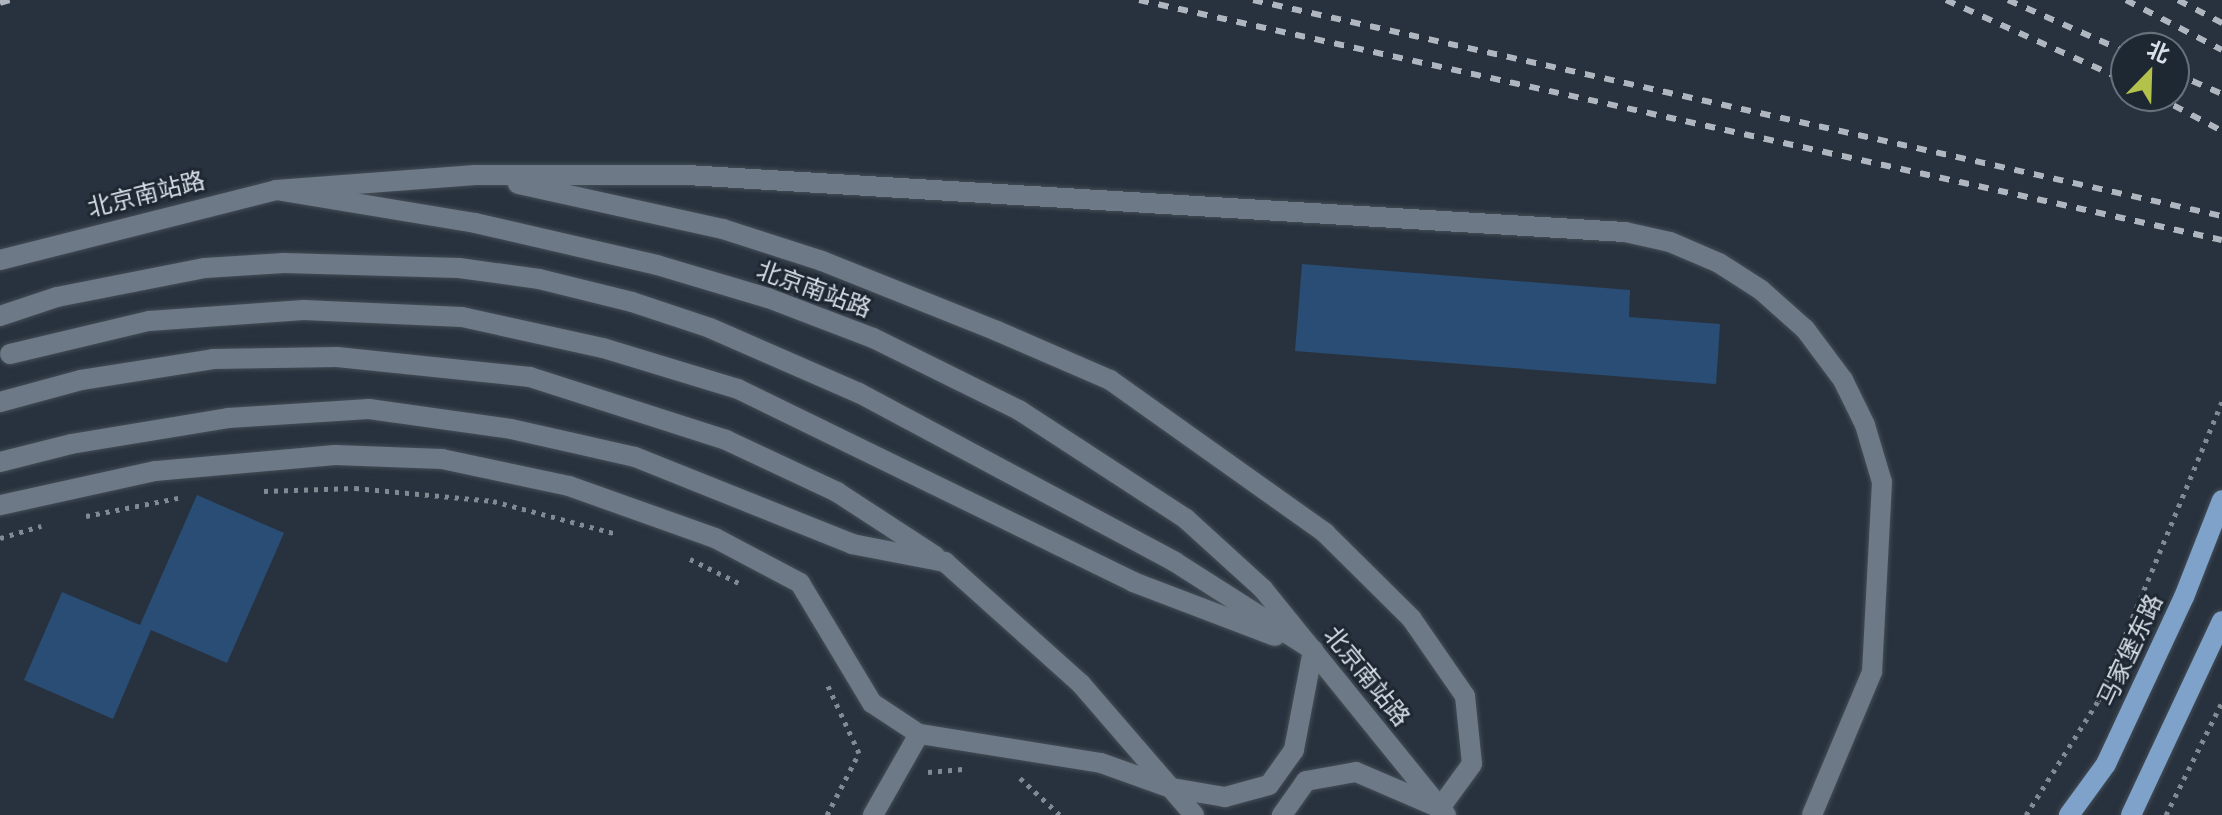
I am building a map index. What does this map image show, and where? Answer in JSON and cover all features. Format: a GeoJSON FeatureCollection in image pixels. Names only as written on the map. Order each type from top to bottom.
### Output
{"type":"FeatureCollection","features":[{"type":"Feature","properties":{"kind":"main road","name":"马家堡东路"},"geometry":{"type":"LineString","coordinates":[[2069,815],[2106,764],[2184,597],[2222,500]]}},
{"type":"Feature","properties":{"kind":"main road"},"geometry":{"type":"LineString","coordinates":[[2131,815],[2222,621]]}},
{"type":"Feature","properties":{"kind":"street"},"geometry":{"type":"LineString","coordinates":[[276,190],[475,175],[687,175],[1625,232],[1670,242],[1719,263],[1761,290],[1805,329],[1834,367],[1865,425],[1882,482],[1872,672],[1812,815]]}},
{"type":"Feature","properties":{"kind":"street"},"geometry":{"type":"LineString","coordinates":[[475,175],[693,222],[793,252],[1110,380],[1325,533],[1411,618],[1465,696],[1472,764],[1443,811],[1356,772],[1306,781],[1282,815]]}},
{"type":"Feature","properties":{"kind":"street","name":"北京南站路"},"geometry":{"type":"LineString","coordinates":[[0,260],[276,190],[475,223],[657,265],[768,298],[873,338],[1019,410],[1186,519],[1263,589],[1443,811]]}},
{"type":"Feature","properties":{"kind":"street"},"geometry":{"type":"LineString","coordinates":[[0,316],[57,297],[221,267],[360,262],[539,279],[710,328],[859,393],[1011,471],[1175,562],[1313,650]]}},
{"type":"Feature","properties":{"kind":"street"},"geometry":{"type":"LineString","coordinates":[[10,354],[149,321],[304,310],[462,317],[589,345],[738,389],[1133,582],[1313,650]]}},
{"type":"Feature","properties":{"kind":"street"},"geometry":{"type":"LineString","coordinates":[[0,402],[81,380],[213,359],[337,357],[530,377],[726,440],[837,492],[945,562],[1081,684],[1194,815]]}},
{"type":"Feature","properties":{"kind":"street"},"geometry":{"type":"LineString","coordinates":[[0,462],[71,444],[228,418],[369,409],[511,429],[635,457],[852,544],[945,562]]}},
{"type":"Feature","properties":{"kind":"street"},"geometry":{"type":"LineString","coordinates":[[0,505],[155,471],[335,455],[442,459],[569,486],[715,538],[800,583],[872,703],[919,734],[1101,763],[1171,788],[1225,797],[1269,785],[1294,750],[1313,650]]}},
{"type":"Feature","properties":{"kind":"street"},"geometry":{"type":"LineString","coordinates":[[873,815],[919,734]]}},
{"type":"Feature","properties":{"kind":"path"},"geometry":{"type":"LineString","coordinates":[[2026,815],[2098,701],[2222,402]]}},
{"type":"Feature","properties":{"kind":"path"},"geometry":{"type":"LineString","coordinates":[[253,491],[355,488],[493,501],[621,535]]}},
{"type":"Feature","properties":{"kind":"path"},"geometry":{"type":"LineString","coordinates":[[79,517],[194,495]]}},
{"type":"Feature","properties":{"kind":"path"},"geometry":{"type":"LineString","coordinates":[[0,538],[50,523]]}},
{"type":"Feature","properties":{"kind":"path"},"geometry":{"type":"LineString","coordinates":[[677,553],[749,589]]}},
{"type":"Feature","properties":{"kind":"path"},"geometry":{"type":"LineString","coordinates":[[827,682],[859,753],[827,815]]}},
{"type":"Feature","properties":{"kind":"path"},"geometry":{"type":"LineString","coordinates":[[2166,815],[2222,702]]}},
{"type":"Feature","properties":{"kind":"path"},"geometry":{"type":"LineString","coordinates":[[929,773],[973,769]]}},
{"type":"Feature","properties":{"kind":"path"},"geometry":{"type":"LineString","coordinates":[[1013,774],[1060,815]]}},
{"type":"Feature","properties":{"kind":"building"},"geometry":{"type":"Polygon","coordinates":[[[1302,264],[1630,290],[1629,317],[1720,324],[1716,384],[1295,351],[1302,264]]]}},
{"type":"Feature","properties":{"kind":"building"},"geometry":{"type":"Polygon","coordinates":[[[197,495],[284,533],[227,663],[151,630],[113,719],[24,680],[62,592],[140,625],[197,495]]]}},
{"type":"Feature","properties":{"kind":"railway"},"geometry":{"type":"LineString","coordinates":[[0,3],[10,0]]}},
{"type":"Feature","properties":{"kind":"railway"},"geometry":{"type":"LineString","coordinates":[[1139,0],[2222,240]]}},
{"type":"Feature","properties":{"kind":"railway"},"geometry":{"type":"LineString","coordinates":[[1253,0],[2222,216]]}},
{"type":"Feature","properties":{"kind":"railway"},"geometry":{"type":"LineString","coordinates":[[1946,0],[2110,74]]}},
{"type":"Feature","properties":{"kind":"railway"},"geometry":{"type":"LineString","coordinates":[[2008,0],[2110,45]]}},
{"type":"Feature","properties":{"kind":"railway"},"geometry":{"type":"LineString","coordinates":[[2126,0],[2222,50]]}},
{"type":"Feature","properties":{"kind":"railway"},"geometry":{"type":"LineString","coordinates":[[2178,0],[2222,23]]}},
{"type":"Feature","properties":{"kind":"railway"},"geometry":{"type":"LineString","coordinates":[[2190,80],[2222,94]]}},
{"type":"Feature","properties":{"kind":"railway"},"geometry":{"type":"LineString","coordinates":[[2186,112],[2222,131]]}}]}
